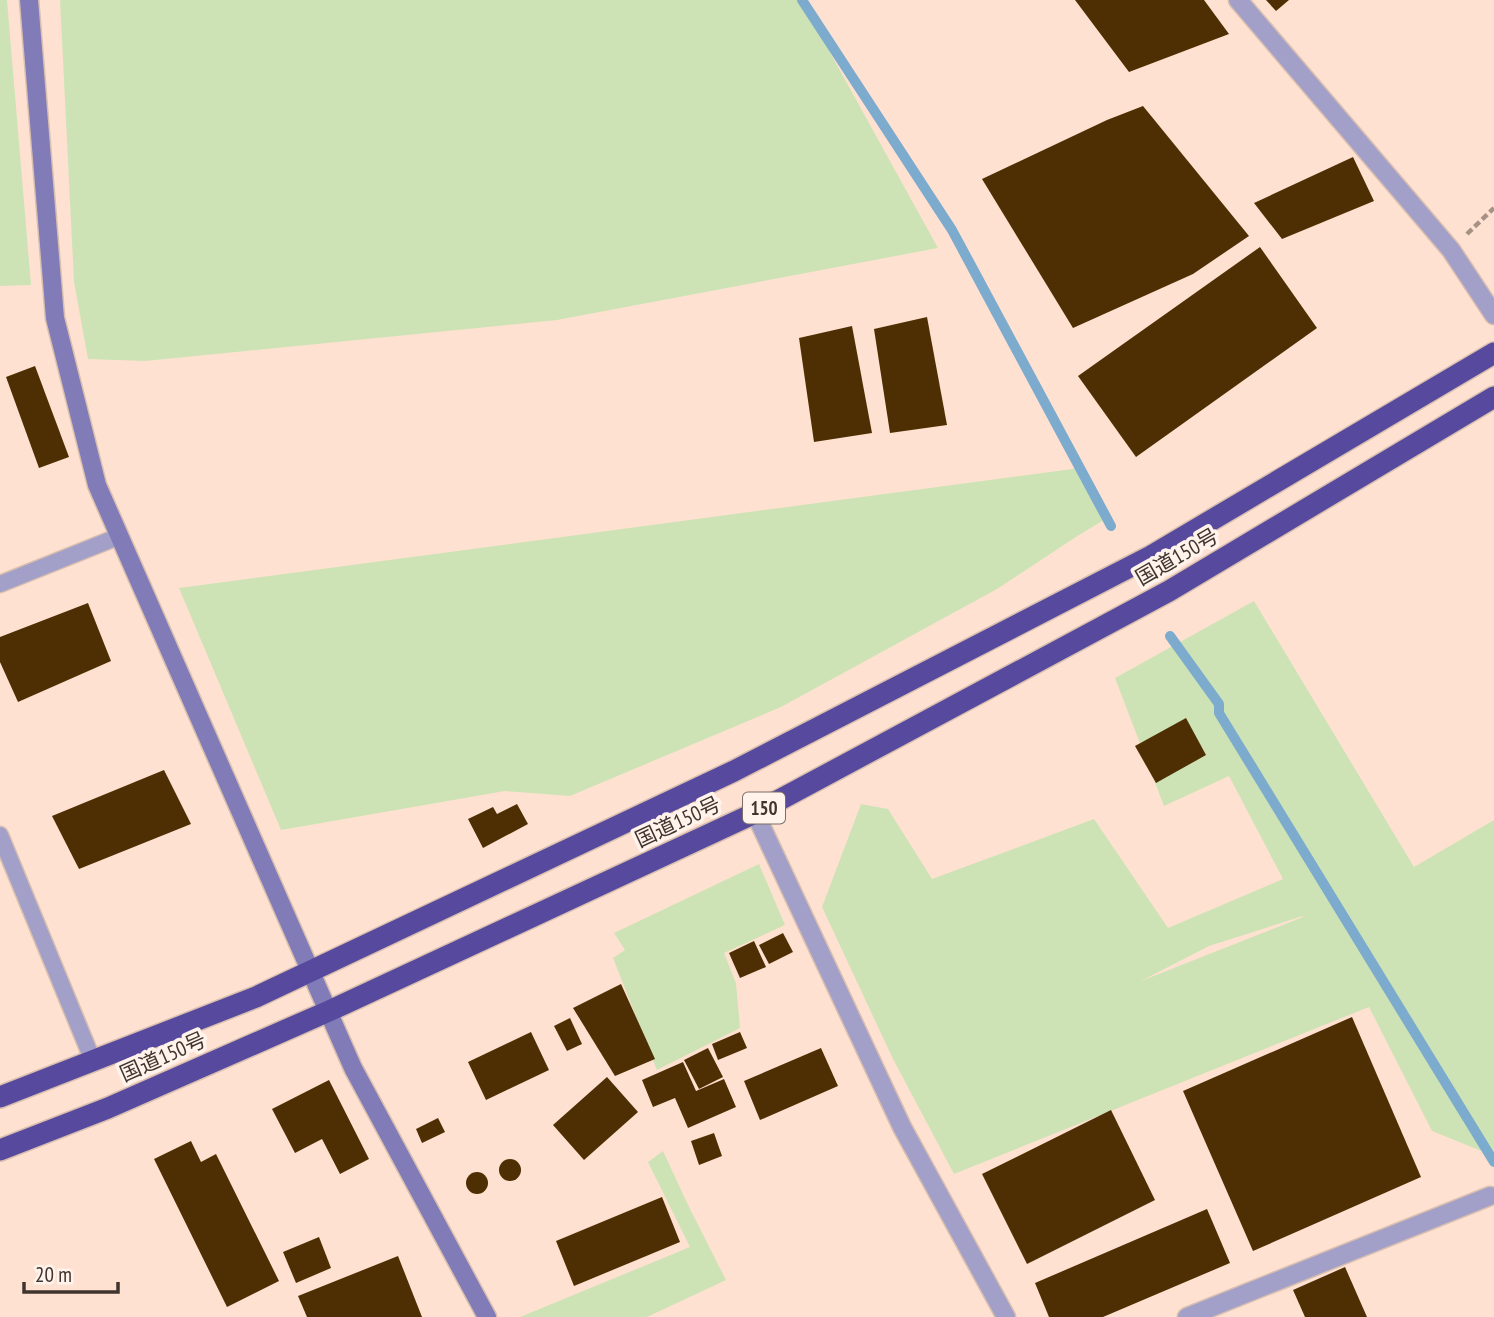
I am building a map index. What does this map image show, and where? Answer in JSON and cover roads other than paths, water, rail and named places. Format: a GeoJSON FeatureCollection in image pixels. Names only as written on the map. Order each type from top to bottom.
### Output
{"type":"FeatureCollection","features":[{"type":"Feature","properties":{"kind":"highway","name":"国道150号"},"geometry":{"type":"LineString","coordinates":[[0,1097],[257,997],[734,771],[1151,556],[1494,353]]}},
{"type":"Feature","properties":{"kind":"highway","name":"国道150号"},"geometry":{"type":"LineString","coordinates":[[0,1150],[108,1108],[329,1011],[755,813],[1169,591],[1494,397]]}},
{"type":"Feature","properties":{"kind":"street"},"geometry":{"type":"LineString","coordinates":[[30,0],[55,318],[97,485],[353,1068],[487,1317]]}},
{"type":"Feature","properties":{"kind":"street"},"geometry":{"type":"LineString","coordinates":[[1238,0],[1451,250],[1494,315]]}},
{"type":"Feature","properties":{"kind":"street"},"geometry":{"type":"LineString","coordinates":[[755,813],[902,1127],[1006,1317]]}},
{"type":"Feature","properties":{"kind":"street"},"geometry":{"type":"LineString","coordinates":[[1187,1317],[1490,1196]]}},
{"type":"Feature","properties":{"kind":"lane"},"geometry":{"type":"LineString","coordinates":[[0,584],[120,536]]}},
{"type":"Feature","properties":{"kind":"lane"},"geometry":{"type":"LineString","coordinates":[[0,835],[93,1061]]}},
{"type":"Feature","properties":{"kind":"waterway"},"geometry":{"type":"LineString","coordinates":[[802,0],[952,230],[1111,526]]}},
{"type":"Feature","properties":{"kind":"waterway"},"geometry":{"type":"LineString","coordinates":[[1170,636],[1219,704],[1219,713],[1494,1162]]}}]}
